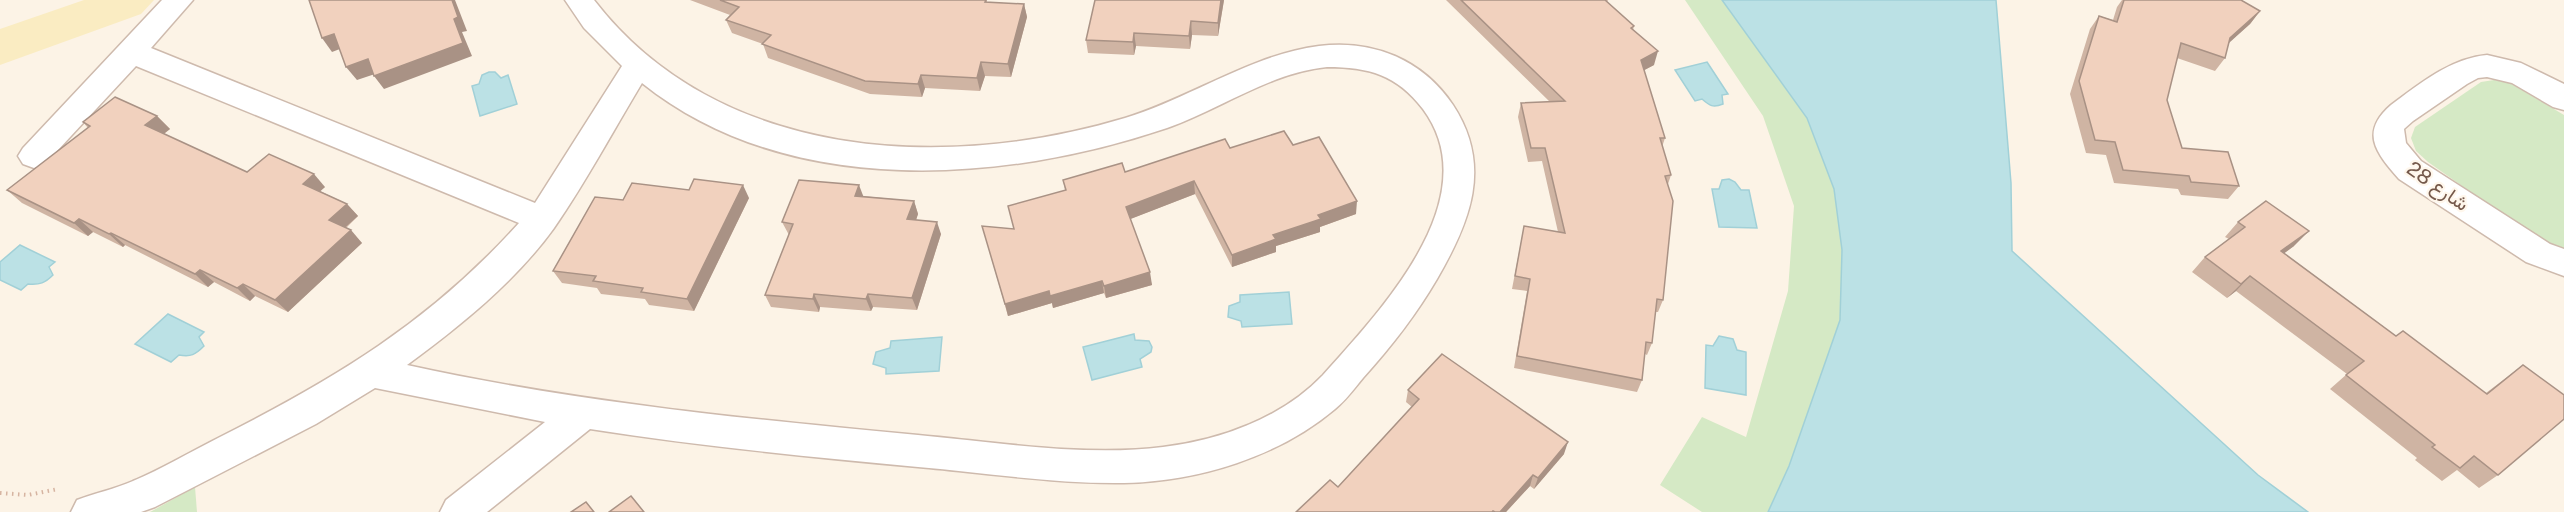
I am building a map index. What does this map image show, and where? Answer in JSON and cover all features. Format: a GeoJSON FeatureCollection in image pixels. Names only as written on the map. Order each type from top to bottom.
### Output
{"type":"FeatureCollection","features":[{"type":"Feature","properties":{"kind":"street"},"geometry":{"type":"LineString","coordinates":[[34,156],[179,0]]}},
{"type":"Feature","properties":{"kind":"street"},"geometry":{"type":"LineString","coordinates":[[371,372],[458,393],[582,414],[733,434],[1045,463],[1121,467],[1197,458],[1266,434],[1326,395],[1376,341],[1417,285],[1449,225],[1458,191],[1459,159],[1450,124],[1432,98],[1404,72],[1366,59],[1321,56],[1280,66],[1183,110],[1122,131],[1057,146],[990,155],[920,158],[852,154],[778,138],[729,122],[679,95],[639,64],[590,18],[579,0]]}},
{"type":"Feature","properties":{"kind":"street"},"geometry":{"type":"LineString","coordinates":[[131,52],[542,219]]}},
{"type":"Feature","properties":{"kind":"street"},"geometry":{"type":"LineString","coordinates":[[90,512],[131,503],[303,413],[371,372],[441,321],[499,268],[542,219],[639,64]]}},
{"type":"Feature","properties":{"kind":"street","name":"شارع 28"},"geometry":{"type":"LineString","coordinates":[[2556,90],[2511,71],[2495,67],[2475,67],[2460,74],[2399,115],[2390,124],[2388,138],[2396,154],[2410,170],[2538,253],[2564,263]]}},
{"type":"Feature","properties":{"kind":"street"},"geometry":{"type":"LineString","coordinates":[[459,512],[582,414]]}},
{"type":"Feature","properties":{"kind":"green space"},"geometry":{"type":"Polygon","coordinates":[[[1685,0],[1722,0],[1807,118],[1834,189],[1842,250],[1840,320],[1789,466],[1768,512],[1702,512],[1660,485],[1702,417],[1746,437],[1788,291],[1794,206],[1763,116],[1685,0]]]}},
{"type":"Feature","properties":{"kind":"green space"},"geometry":{"type":"Polygon","coordinates":[[[2494,80],[2510,83],[2564,115],[2564,249],[2552,246],[2533,236],[2428,162],[2416,151],[2411,138],[2415,127],[2481,82],[2494,80]]]}},
{"type":"Feature","properties":{"kind":"green space"},"geometry":{"type":"Polygon","coordinates":[[[195,487],[197,512],[150,512],[152,511],[195,487]]]}},
{"type":"Feature","properties":{"kind":"sand"},"geometry":{"type":"Polygon","coordinates":[[[84,0],[154,0],[141,14],[0,65],[0,29],[84,0]]]}},
{"type":"Feature","properties":{"kind":"water"},"geometry":{"type":"Polygon","coordinates":[[[1722,0],[1996,0],[2011,183],[2012,251],[2258,475],[2308,512],[1768,512],[1789,466],[1840,320],[1842,250],[1834,189],[1807,118],[1722,0]]]}},
{"type":"Feature","properties":{"kind":"water"},"geometry":{"type":"Polygon","coordinates":[[[1707,62],[1728,94],[1722,95],[1723,104],[1717,106],[1712,106],[1702,99],[1695,101],[1675,70],[1707,62]]]}},
{"type":"Feature","properties":{"kind":"water"},"geometry":{"type":"Polygon","coordinates":[[[495,72],[501,78],[508,75],[517,104],[480,116],[472,86],[479,84],[482,75],[495,72]]]}},
{"type":"Feature","properties":{"kind":"water"},"geometry":{"type":"Polygon","coordinates":[[[1729,179],[1735,182],[1741,190],[1749,190],[1757,228],[1719,227],[1712,189],[1719,189],[1722,180],[1729,179]]]}},
{"type":"Feature","properties":{"kind":"water"},"geometry":{"type":"Polygon","coordinates":[[[20,245],[55,262],[49,267],[53,275],[50,278],[42,283],[28,284],[21,290],[0,280],[0,262],[20,245]]]}},
{"type":"Feature","properties":{"kind":"water"},"geometry":{"type":"Polygon","coordinates":[[[1289,292],[1292,324],[1242,327],[1241,321],[1228,317],[1229,306],[1240,302],[1240,295],[1289,292]]]}},
{"type":"Feature","properties":{"kind":"water"},"geometry":{"type":"Polygon","coordinates":[[[168,314],[204,332],[199,337],[204,346],[193,355],[179,355],[171,362],[135,344],[168,314]]]}},
{"type":"Feature","properties":{"kind":"water"},"geometry":{"type":"Polygon","coordinates":[[[1134,334],[1135,340],[1149,341],[1152,347],[1151,352],[1140,359],[1142,367],[1092,380],[1083,347],[1134,334]]]}},
{"type":"Feature","properties":{"kind":"water"},"geometry":{"type":"Polygon","coordinates":[[[1719,336],[1733,339],[1737,350],[1746,352],[1746,395],[1705,388],[1706,345],[1713,346],[1719,336]]]}},
{"type":"Feature","properties":{"kind":"water"},"geometry":{"type":"Polygon","coordinates":[[[942,337],[939,371],[886,374],[886,368],[873,364],[876,352],[890,348],[891,341],[942,337]]]}},
{"type":"Feature","properties":{"kind":"building"},"geometry":{"type":"Polygon","coordinates":[[[309,0],[452,0],[458,17],[454,19],[463,43],[374,76],[368,59],[346,67],[334,34],[322,38],[309,0]]]}},
{"type":"Feature","properties":{"kind":"building"},"geometry":{"type":"Polygon","coordinates":[[[720,0],[986,0],[985,2],[1024,4],[1008,64],[981,62],[977,78],[921,75],[918,84],[865,81],[762,44],[771,35],[726,20],[739,7],[720,0]]]}},
{"type":"Feature","properties":{"kind":"building"},"geometry":{"type":"Polygon","coordinates":[[[1095,0],[1221,0],[1218,23],[1191,21],[1189,36],[1134,33],[1133,42],[1086,40],[1095,0]]]}},
{"type":"Feature","properties":{"kind":"building"},"geometry":{"type":"Polygon","coordinates":[[[1461,0],[1605,0],[1634,26],[1631,28],[1658,51],[1641,60],[1665,138],[1660,138],[1671,175],[1665,176],[1673,201],[1663,300],[1657,299],[1652,343],[1646,342],[1642,380],[1517,356],[1530,279],[1515,276],[1524,226],[1565,233],[1545,148],[1531,148],[1521,103],[1565,101],[1461,0]]]}},
{"type":"Feature","properties":{"kind":"building"},"geometry":{"type":"Polygon","coordinates":[[[2124,0],[2241,0],[2260,11],[2230,38],[2225,58],[2181,43],[2167,100],[2182,148],[2228,152],[2239,186],[2191,182],[2189,176],[2123,170],[2115,142],[2095,140],[2079,81],[2099,16],[2117,22],[2124,0]]]}},
{"type":"Feature","properties":{"kind":"building"},"geometry":{"type":"Polygon","coordinates":[[[115,97],[157,116],[145,125],[247,172],[269,154],[314,174],[303,184],[347,204],[329,220],[351,230],[275,300],[243,284],[237,288],[200,270],[195,274],[111,233],[79,219],[74,223],[7,190],[90,126],[83,122],[115,97]]]}},
{"type":"Feature","properties":{"kind":"building"},"geometry":{"type":"Polygon","coordinates":[[[1284,131],[1293,145],[1319,137],[1357,201],[1318,215],[1321,219],[1273,235],[1276,239],[1232,255],[1194,181],[1126,207],[1150,272],[1104,286],[1102,281],[1050,296],[1049,291],[1005,304],[982,226],[1014,229],[1008,206],[1066,190],[1063,180],[1122,163],[1125,172],[1225,139],[1230,148],[1284,131]]]}},
{"type":"Feature","properties":{"kind":"building"},"geometry":{"type":"Polygon","coordinates":[[[694,179],[743,185],[687,299],[641,292],[643,288],[593,281],[596,276],[553,271],[595,197],[623,200],[632,183],[689,190],[694,179]]]}},
{"type":"Feature","properties":{"kind":"building"},"geometry":{"type":"Polygon","coordinates":[[[799,180],[859,185],[855,196],[914,201],[907,219],[937,222],[912,298],[868,294],[866,299],[814,294],[813,299],[765,295],[793,224],[782,222],[799,180]]]}},
{"type":"Feature","properties":{"kind":"building"},"geometry":{"type":"Polygon","coordinates":[[[2266,201],[2309,231],[2281,251],[2396,336],[2403,331],[2487,394],[2523,365],[2564,395],[2564,419],[2498,475],[2474,456],[2460,468],[2432,447],[2435,445],[2346,375],[2364,361],[2250,276],[2241,284],[2205,257],[2245,227],[2238,222],[2266,201]]]}},
{"type":"Feature","properties":{"kind":"building"},"geometry":{"type":"Polygon","coordinates":[[[1442,354],[1568,442],[1538,478],[1533,475],[1500,512],[1296,512],[1330,480],[1338,487],[1419,399],[1408,390],[1442,354]]]}},
{"type":"Feature","properties":{"kind":"building"},"geometry":{"type":"Polygon","coordinates":[[[631,496],[644,512],[609,512],[631,496]]]}},
{"type":"Feature","properties":{"kind":"building"},"geometry":{"type":"Polygon","coordinates":[[[586,502],[594,512],[571,512],[586,502]]]}}]}
